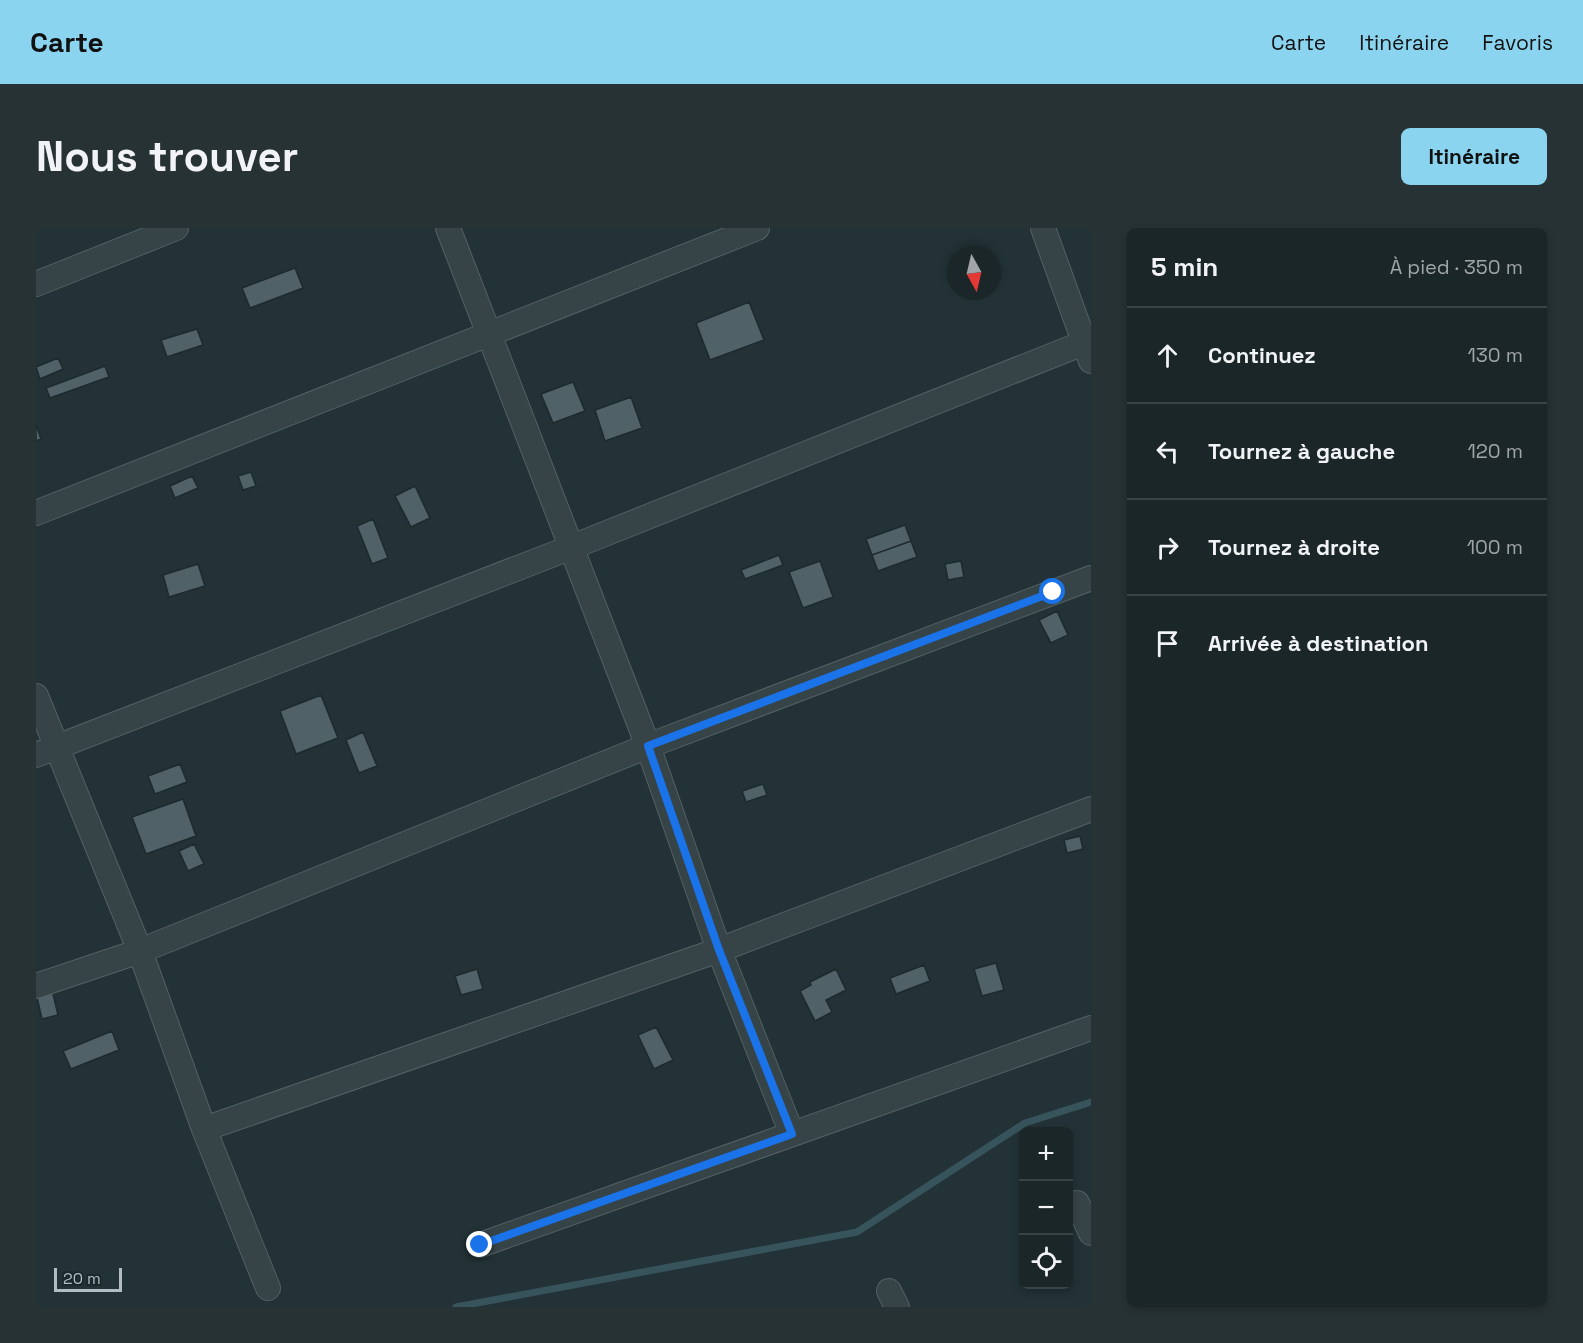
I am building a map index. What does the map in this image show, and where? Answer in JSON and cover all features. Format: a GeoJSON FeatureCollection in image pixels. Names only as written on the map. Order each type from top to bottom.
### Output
{"type":"FeatureCollection","features":[{"type":"Feature","properties":{"kind":"street"},"geometry":{"type":"LineString","coordinates":[[36,284],[176,228]]}},
{"type":"Feature","properties":{"kind":"street"},"geometry":{"type":"LineString","coordinates":[[448,228],[648,746],[719,950],[792,1134]]}},
{"type":"Feature","properties":{"kind":"street"},"geometry":{"type":"LineString","coordinates":[[36,513],[757,228]]}},
{"type":"Feature","properties":{"kind":"street"},"geometry":{"type":"LineString","coordinates":[[46,751],[1089,348],[1043,228]]}},
{"type":"Feature","properties":{"kind":"street"},"geometry":{"type":"LineString","coordinates":[[36,986],[140,951],[648,746],[1091,578]]}},
{"type":"Feature","properties":{"kind":"street"},"geometry":{"type":"LineString","coordinates":[[36,696],[46,751],[140,951],[204,1130],[268,1288]]}},
{"type":"Feature","properties":{"kind":"street"},"geometry":{"type":"LineString","coordinates":[[204,1130],[719,950],[1091,809]]}},
{"type":"Feature","properties":{"kind":"street"},"geometry":{"type":"LineString","coordinates":[[480,1245],[1091,1028]]}},
{"type":"Feature","properties":{"kind":"street"},"geometry":{"type":"LineString","coordinates":[[1077,1203],[1091,1233]]}},
{"type":"Feature","properties":{"kind":"building"},"geometry":{"type":"Polygon","coordinates":[[[295,268],[303,288],[250,308],[242,288],[295,268]]]}},
{"type":"Feature","properties":{"kind":"building"},"geometry":{"type":"Polygon","coordinates":[[[749,302],[764,340],[710,360],[696,323],[749,302]]]}},
{"type":"Feature","properties":{"kind":"building"},"geometry":{"type":"Polygon","coordinates":[[[197,329],[203,345],[167,357],[161,340],[197,329]]]}},
{"type":"Feature","properties":{"kind":"building"},"geometry":{"type":"Polygon","coordinates":[[[58,358],[63,369],[40,379],[36,367],[58,358]]]}},
{"type":"Feature","properties":{"kind":"building"},"geometry":{"type":"Polygon","coordinates":[[[105,366],[109,377],[50,398],[46,388],[105,366]]]}},
{"type":"Feature","properties":{"kind":"building"},"geometry":{"type":"Polygon","coordinates":[[[573,382],[585,411],[553,423],[541,394],[573,382]]]}},
{"type":"Feature","properties":{"kind":"building"},"geometry":{"type":"Polygon","coordinates":[[[631,397],[642,428],[605,441],[595,410],[631,397]]]}},
{"type":"Feature","properties":{"kind":"building"},"geometry":{"type":"Polygon","coordinates":[[[36,424],[41,439],[36,441],[36,424]]]}},
{"type":"Feature","properties":{"kind":"building"},"geometry":{"type":"Polygon","coordinates":[[[251,472],[256,486],[243,490],[238,476],[251,472]]]}},
{"type":"Feature","properties":{"kind":"building"},"geometry":{"type":"Polygon","coordinates":[[[192,476],[198,488],[175,498],[170,486],[192,476]]]}},
{"type":"Feature","properties":{"kind":"building"},"geometry":{"type":"Polygon","coordinates":[[[415,486],[430,518],[411,527],[395,496],[415,486]]]}},
{"type":"Feature","properties":{"kind":"building"},"geometry":{"type":"Polygon","coordinates":[[[373,519],[388,558],[372,564],[357,526],[373,519]]]}},
{"type":"Feature","properties":{"kind":"building"},"geometry":{"type":"Polygon","coordinates":[[[905,525],[911,541],[872,555],[866,539],[905,525]]]}},
{"type":"Feature","properties":{"kind":"building"},"geometry":{"type":"Polygon","coordinates":[[[911,541],[917,557],[878,571],[872,555],[911,541]]]}},
{"type":"Feature","properties":{"kind":"building"},"geometry":{"type":"Polygon","coordinates":[[[779,555],[783,565],[745,579],[741,570],[779,555]]]}},
{"type":"Feature","properties":{"kind":"building"},"geometry":{"type":"Polygon","coordinates":[[[820,561],[833,597],[803,608],[789,572],[820,561]]]}},
{"type":"Feature","properties":{"kind":"building"},"geometry":{"type":"Polygon","coordinates":[[[961,561],[964,577],[948,580],[945,564],[961,561]]]}},
{"type":"Feature","properties":{"kind":"building"},"geometry":{"type":"Polygon","coordinates":[[[198,564],[205,586],[169,597],[163,575],[198,564]]]}},
{"type":"Feature","properties":{"kind":"building"},"geometry":{"type":"Polygon","coordinates":[[[1057,611],[1068,635],[1051,643],[1039,620],[1057,611]]]}},
{"type":"Feature","properties":{"kind":"building"},"geometry":{"type":"Polygon","coordinates":[[[321,695],[338,738],[296,754],[280,711],[321,695]]]}},
{"type":"Feature","properties":{"kind":"building"},"geometry":{"type":"Polygon","coordinates":[[[363,732],[377,766],[359,773],[346,740],[363,732]]]}},
{"type":"Feature","properties":{"kind":"building"},"geometry":{"type":"Polygon","coordinates":[[[180,764],[187,782],[155,794],[148,776],[180,764]]]}},
{"type":"Feature","properties":{"kind":"building"},"geometry":{"type":"Polygon","coordinates":[[[763,784],[767,795],[746,802],[742,791],[763,784]]]}},
{"type":"Feature","properties":{"kind":"building"},"geometry":{"type":"Polygon","coordinates":[[[183,799],[196,836],[146,854],[132,817],[183,799]]]}},
{"type":"Feature","properties":{"kind":"building"},"geometry":{"type":"Polygon","coordinates":[[[1080,836],[1083,849],[1067,853],[1064,840],[1080,836]]]}},
{"type":"Feature","properties":{"kind":"building"},"geometry":{"type":"Polygon","coordinates":[[[194,844],[204,864],[188,871],[179,851],[194,844]]]}},
{"type":"Feature","properties":{"kind":"building"},"geometry":{"type":"Polygon","coordinates":[[[996,963],[1004,990],[982,996],[974,969],[996,963]]]}},
{"type":"Feature","properties":{"kind":"building"},"geometry":{"type":"Polygon","coordinates":[[[924,965],[930,981],[896,994],[890,978],[924,965]]]}},
{"type":"Feature","properties":{"kind":"building"},"geometry":{"type":"Polygon","coordinates":[[[477,969],[483,989],[461,995],[455,976],[477,969]]]}},
{"type":"Feature","properties":{"kind":"building"},"geometry":{"type":"Polygon","coordinates":[[[836,969],[846,990],[826,1000],[832,1012],[815,1021],[800,991],[811,985],[810,982],[836,969]]]}},
{"type":"Feature","properties":{"kind":"building"},"geometry":{"type":"Polygon","coordinates":[[[51,985],[58,1015],[42,1019],[36,993],[51,985]]]}},
{"type":"Feature","properties":{"kind":"building"},"geometry":{"type":"Polygon","coordinates":[[[656,1027],[673,1060],[654,1069],[638,1035],[656,1027]]]}},
{"type":"Feature","properties":{"kind":"building"},"geometry":{"type":"Polygon","coordinates":[[[112,1031],[119,1050],[71,1069],[63,1051],[112,1031]]]}},
{"type":"Feature","properties":{"kind":"waterway"},"geometry":{"type":"LineString","coordinates":[[456,1307],[857,1232],[1025,1123],[1091,1102]]}},
{"type":"Feature","properties":{"kind":"route"},"geometry":{"type":"LineString","coordinates":[[480,1245],[792,1134],[719,950],[648,746],[1053,592]]}}]}
